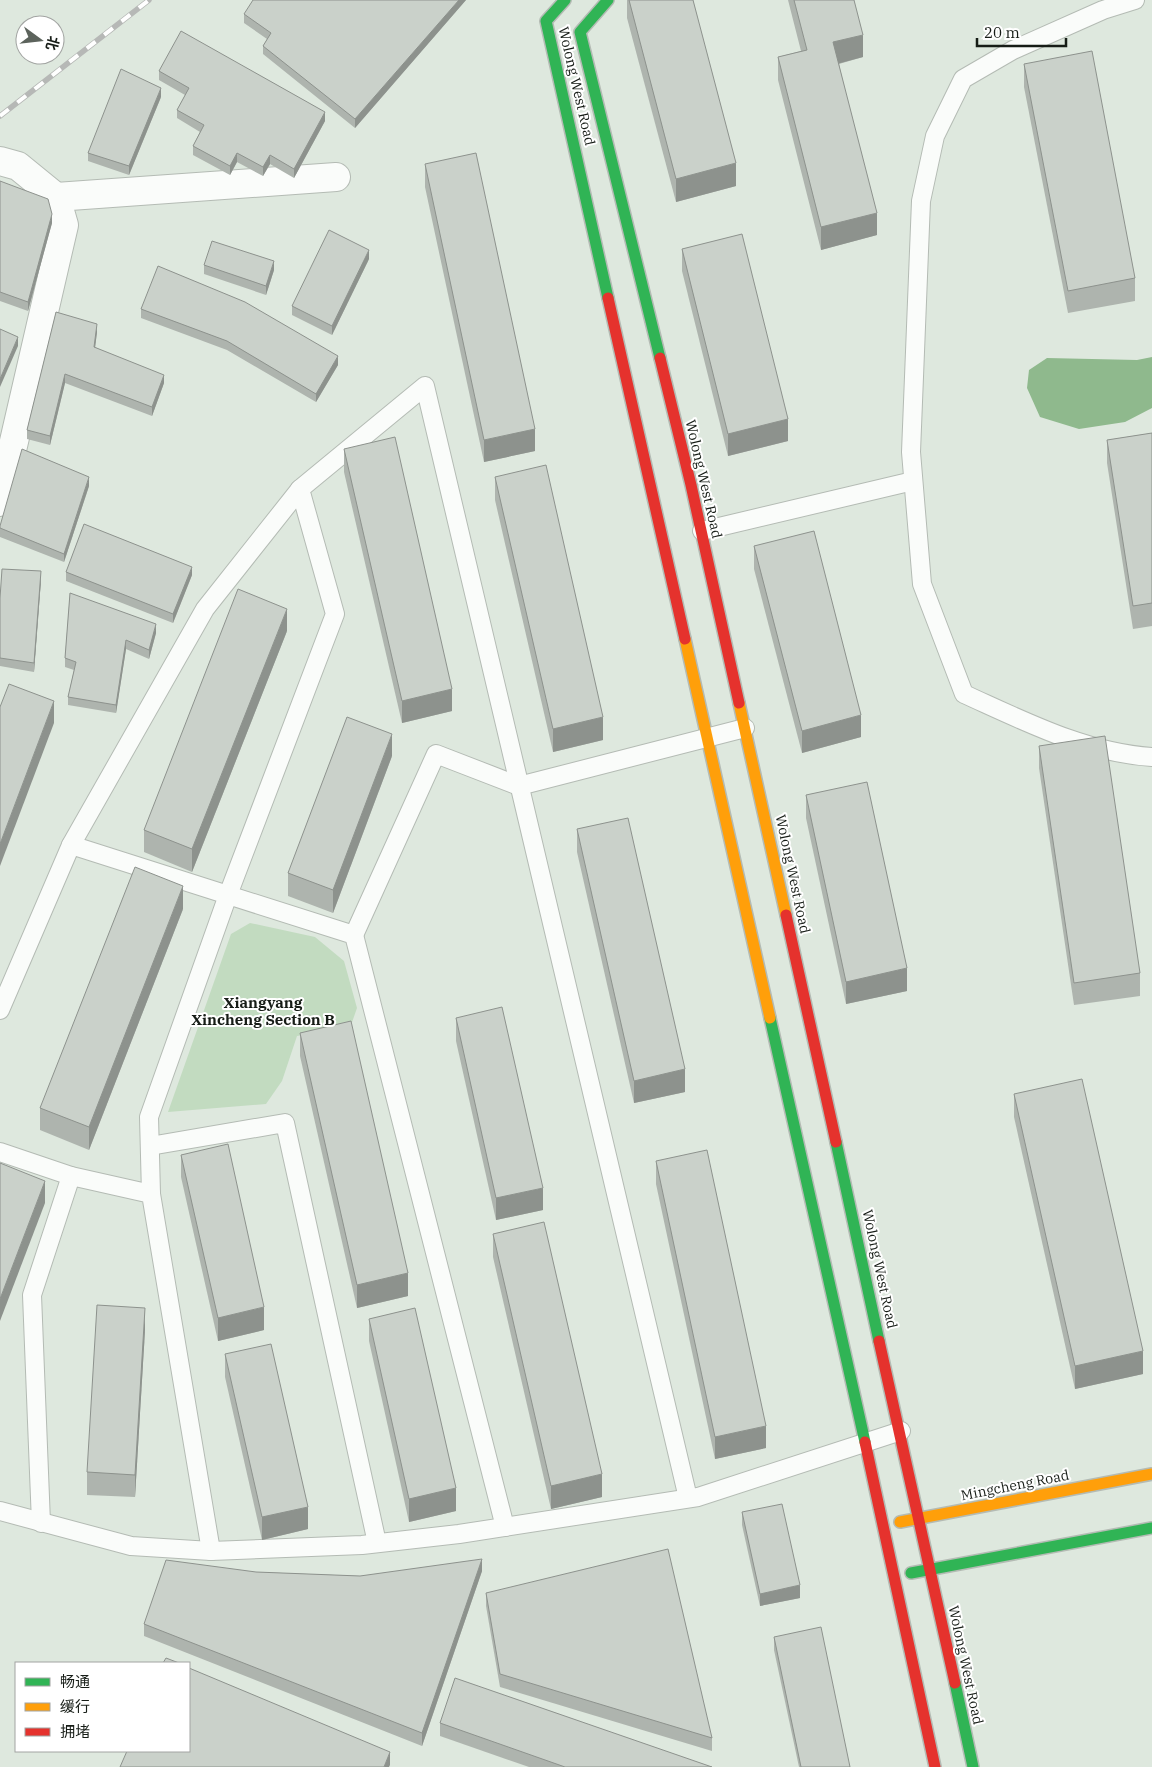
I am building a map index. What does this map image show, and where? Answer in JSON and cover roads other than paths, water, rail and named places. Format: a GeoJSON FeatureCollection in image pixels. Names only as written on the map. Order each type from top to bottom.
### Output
{"type":"FeatureCollection","features":[{"type":"Feature","properties":{"kind":"main road","name":"Wolong West Road"},"geometry":{"type":"LineString","coordinates":[[565,0],[546,21],[865,1442],[934,1767]]}},
{"type":"Feature","properties":{"kind":"main road","name":"Wolong West Road"},"geometry":{"type":"LineString","coordinates":[[608,0],[580,32],[702,531],[973,1767]]}},
{"type":"Feature","properties":{"kind":"main road","name":"Mingcheng Road"},"geometry":{"type":"LineString","coordinates":[[883,1525],[1152,1474]]}},
{"type":"Feature","properties":{"kind":"main road"},"geometry":{"type":"LineString","coordinates":[[892,1576],[1152,1528]]}},
{"type":"Feature","properties":{"kind":"street"},"geometry":{"type":"LineString","coordinates":[[0,161],[18,166],[56,197],[64,224],[0,502]]}},
{"type":"Feature","properties":{"kind":"street"},"geometry":{"type":"LineString","coordinates":[[56,197],[336,177]]}},
{"type":"Feature","properties":{"kind":"lane"},"geometry":{"type":"LineString","coordinates":[[1135,0],[1103,10],[1013,50],[963,79],[935,136],[921,202],[911,452],[922,584],[964,694],[1058,736],[1136,756],[1152,757]]}},
{"type":"Feature","properties":{"kind":"lane"},"geometry":{"type":"LineString","coordinates":[[0,1010],[71,845],[205,609],[300,489],[425,386],[688,1498]]}},
{"type":"Feature","properties":{"kind":"lane"},"geometry":{"type":"LineString","coordinates":[[702,531],[913,481]]}},
{"type":"Feature","properties":{"kind":"lane"},"geometry":{"type":"LineString","coordinates":[[211,1551],[151,1194],[150,1117],[228,895],[335,614],[300,489]]}},
{"type":"Feature","properties":{"kind":"lane"},"geometry":{"type":"LineString","coordinates":[[505,1527],[354,935],[436,754],[519,786],[745,728]]}},
{"type":"Feature","properties":{"kind":"lane"},"geometry":{"type":"LineString","coordinates":[[71,845],[354,935]]}},
{"type":"Feature","properties":{"kind":"lane"},"geometry":{"type":"LineString","coordinates":[[150,1146],[285,1123],[377,1543]]}},
{"type":"Feature","properties":{"kind":"lane"},"geometry":{"type":"LineString","coordinates":[[0,1152],[71,1176],[151,1194]]}},
{"type":"Feature","properties":{"kind":"lane"},"geometry":{"type":"LineString","coordinates":[[41,1523],[32,1295],[71,1176]]}},
{"type":"Feature","properties":{"kind":"lane"},"geometry":{"type":"LineString","coordinates":[[0,1511],[131,1546],[211,1551],[377,1543],[505,1527],[698,1497],[900,1431]]}},
{"type":"Feature","properties":{"kind":"railway"},"geometry":{"type":"LineString","coordinates":[[0,116],[149,0]]}},
{"type":"Feature","properties":{"kind":"district","name":"Xiangyang Xincheng Section B"},"geometry":{"type":"Point","coordinates":[263,1012]}}]}
